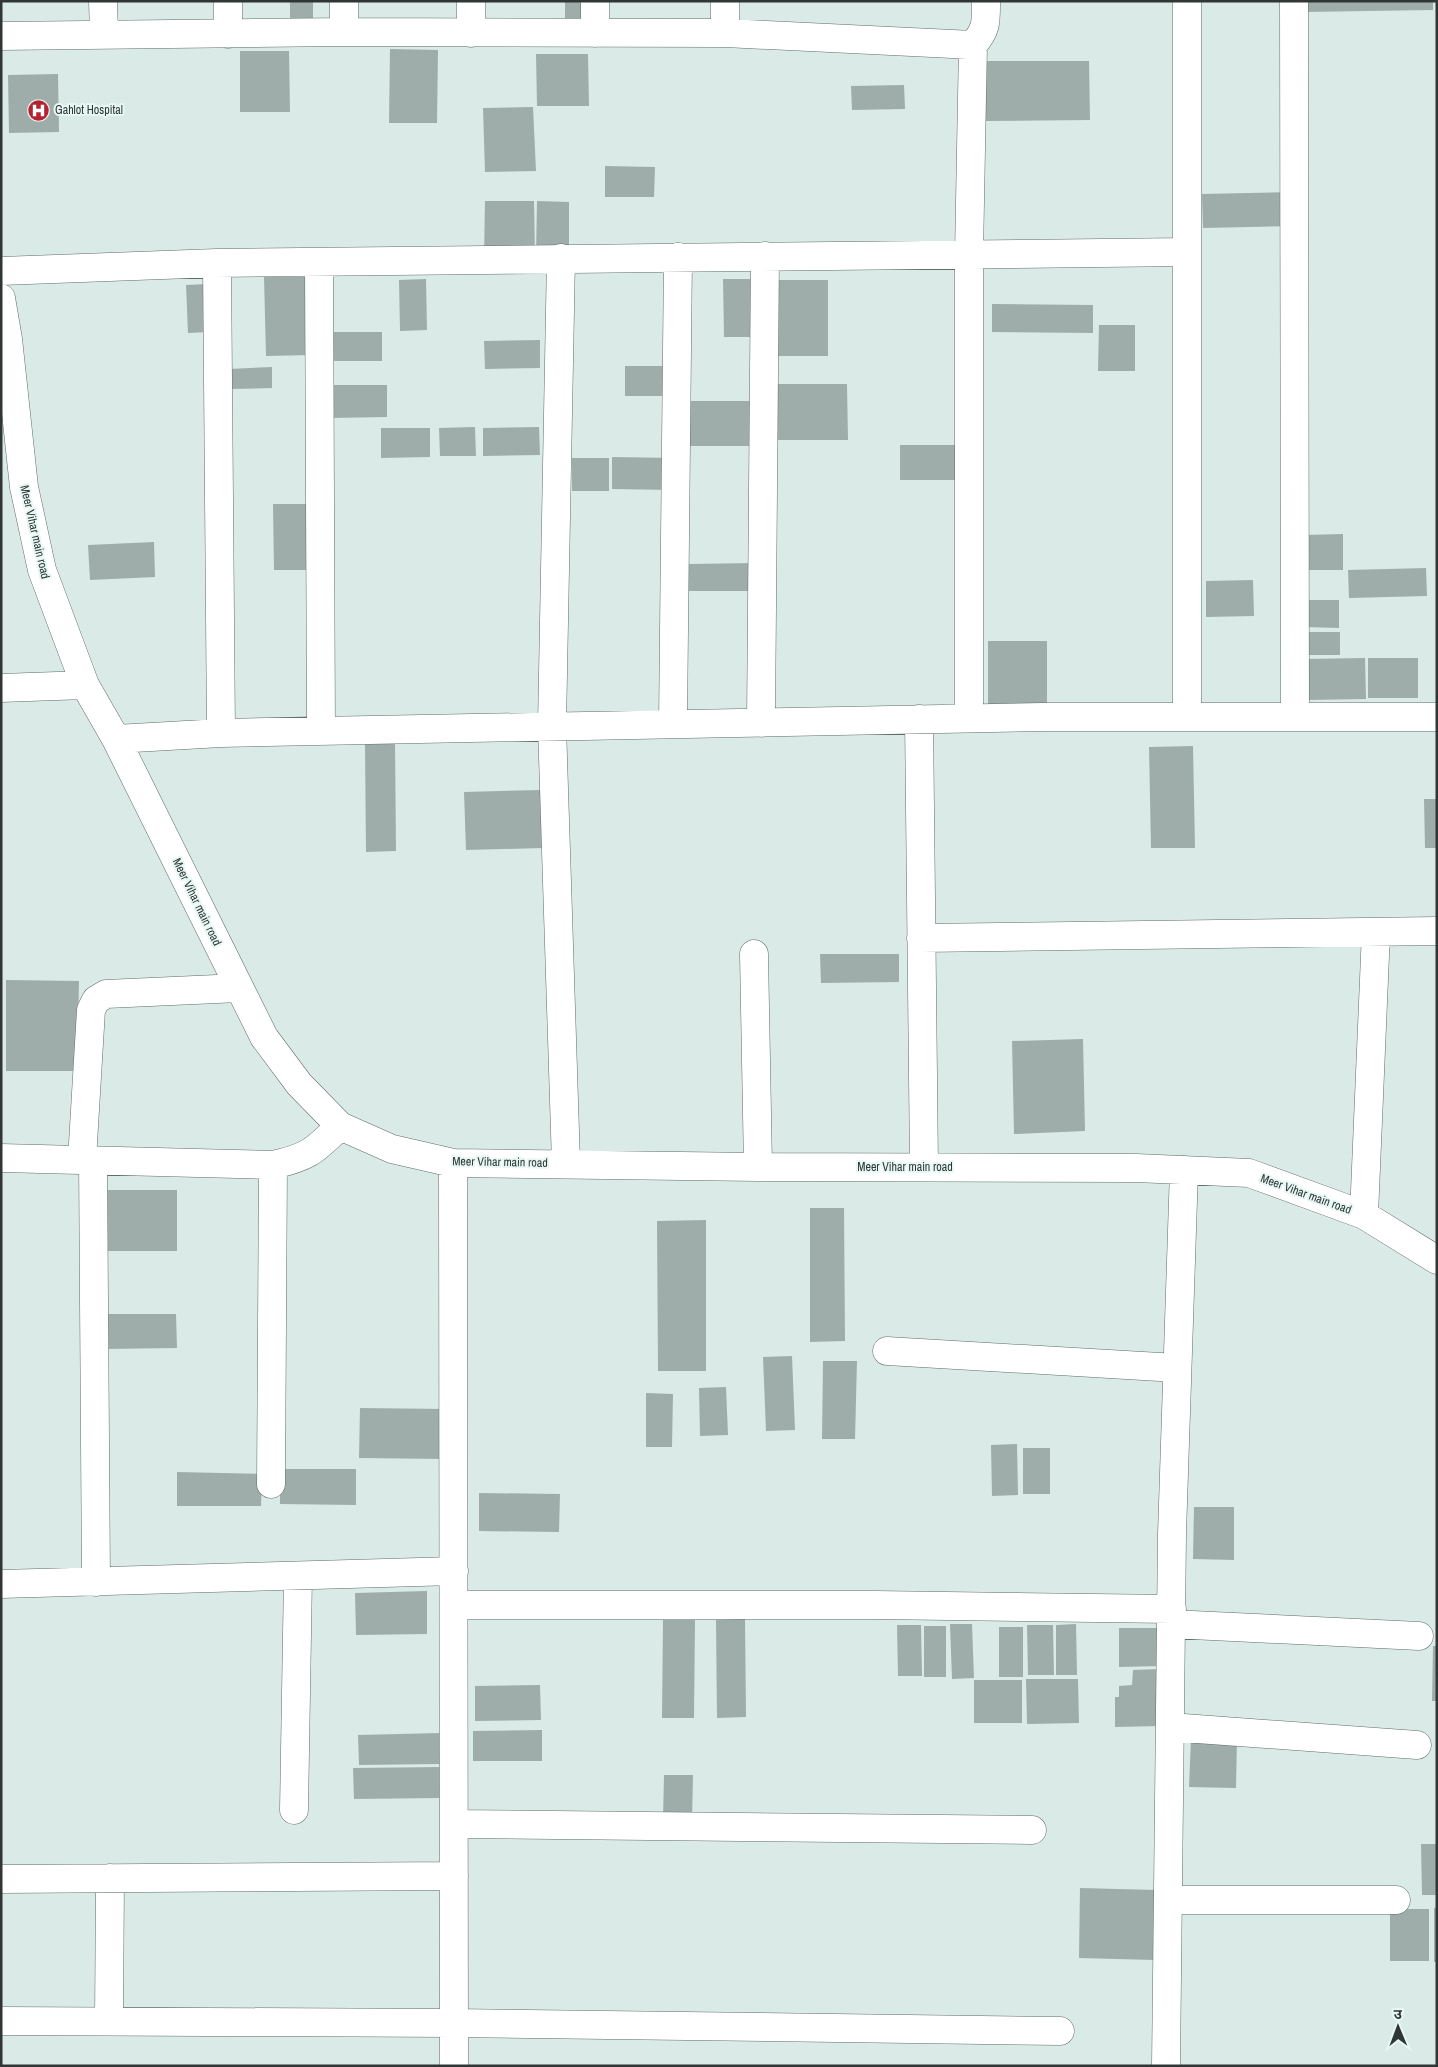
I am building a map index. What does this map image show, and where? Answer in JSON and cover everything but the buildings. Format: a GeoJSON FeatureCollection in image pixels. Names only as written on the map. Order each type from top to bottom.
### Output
{"type":"FeatureCollection","features":[{"type":"Feature","properties":{"kind":"street"},"geometry":{"type":"LineString","coordinates":[[103,1],[104,35]]}},
{"type":"Feature","properties":{"kind":"street"},"geometry":{"type":"LineString","coordinates":[[228,1],[228,34]]}},
{"type":"Feature","properties":{"kind":"street"},"geometry":{"type":"LineString","coordinates":[[344,1],[344,32]]}},
{"type":"Feature","properties":{"kind":"street"},"geometry":{"type":"LineString","coordinates":[[471,1],[471,33]]}},
{"type":"Feature","properties":{"kind":"street"},"geometry":{"type":"LineString","coordinates":[[594,1],[595,33]]}},
{"type":"Feature","properties":{"kind":"street"},"geometry":{"type":"LineString","coordinates":[[724,1],[725,34]]}},
{"type":"Feature","properties":{"kind":"street"},"geometry":{"type":"LineString","coordinates":[[969,718],[969,254],[972,45],[983,34],[986,24],[986,1]]}},
{"type":"Feature","properties":{"kind":"street"},"geometry":{"type":"LineString","coordinates":[[1187,1],[1187,717]]}},
{"type":"Feature","properties":{"kind":"street"},"geometry":{"type":"LineString","coordinates":[[1294,1],[1296,717]]}},
{"type":"Feature","properties":{"kind":"street"},"geometry":{"type":"LineString","coordinates":[[1,36],[344,32],[725,34],[972,45]]}},
{"type":"Feature","properties":{"kind":"street"},"geometry":{"type":"LineString","coordinates":[[1,270],[217,263],[1187,252]]}},
{"type":"Feature","properties":{"kind":"street"},"geometry":{"type":"LineString","coordinates":[[761,723],[765,256]]}},
{"type":"Feature","properties":{"kind":"street"},"geometry":{"type":"LineString","coordinates":[[673,724],[678,257]]}},
{"type":"Feature","properties":{"kind":"street"},"geometry":{"type":"LineString","coordinates":[[561,258],[552,726],[566,1163]]}},
{"type":"Feature","properties":{"kind":"street"},"geometry":{"type":"LineString","coordinates":[[319,262],[321,732]]}},
{"type":"Feature","properties":{"kind":"street"},"geometry":{"type":"LineString","coordinates":[[217,263],[221,733]]}},
{"type":"Feature","properties":{"kind":"street","name":"Meer Vihar main road"},"geometry":{"type":"LineString","coordinates":[[1,298],[8,339],[24,487],[42,570],[86,685],[116,739],[264,1037],[299,1084],[340,1126],[392,1150],[453,1163],[758,1167],[924,1166],[1184,1170],[1249,1173],[1364,1215],[1437,1260]]}},
{"type":"Feature","properties":{"kind":"street"},"geometry":{"type":"LineString","coordinates":[[1,688],[86,685]]}},
{"type":"Feature","properties":{"kind":"street"},"geometry":{"type":"LineString","coordinates":[[116,739],[221,733],[969,718],[1437,717]]}},
{"type":"Feature","properties":{"kind":"street"},"geometry":{"type":"LineString","coordinates":[[918,719],[924,1166]]}},
{"type":"Feature","properties":{"kind":"street"},"geometry":{"type":"LineString","coordinates":[[1364,1215],[1376,932]]}},
{"type":"Feature","properties":{"kind":"street"},"geometry":{"type":"LineString","coordinates":[[921,938],[1437,932]]}},
{"type":"Feature","properties":{"kind":"street"},"geometry":{"type":"LineString","coordinates":[[754,954],[758,1167]]}},
{"type":"Feature","properties":{"kind":"street"},"geometry":{"type":"LineString","coordinates":[[96,1582],[87,1160],[91,1010],[96,1000],[106,994],[239,988]]}},
{"type":"Feature","properties":{"kind":"street"},"geometry":{"type":"LineString","coordinates":[[1,1158],[273,1165],[294,1160],[314,1151],[340,1126]]}},
{"type":"Feature","properties":{"kind":"street"},"geometry":{"type":"LineString","coordinates":[[453,1163],[454,2066]]}},
{"type":"Feature","properties":{"kind":"street"},"geometry":{"type":"LineString","coordinates":[[271,1484],[273,1165]]}},
{"type":"Feature","properties":{"kind":"street"},"geometry":{"type":"LineString","coordinates":[[1166,2066],[1171,1617],[1184,1170]]}},
{"type":"Feature","properties":{"kind":"street"},"geometry":{"type":"LineString","coordinates":[[887,1351],[1177,1368]]}},
{"type":"Feature","properties":{"kind":"street"},"geometry":{"type":"LineString","coordinates":[[1,1584],[454,1571]]}},
{"type":"Feature","properties":{"kind":"street"},"geometry":{"type":"LineString","coordinates":[[294,1810],[298,1576]]}},
{"type":"Feature","properties":{"kind":"street"},"geometry":{"type":"LineString","coordinates":[[454,1605],[876,1605],[1171,1617],[1419,1636]]}},
{"type":"Feature","properties":{"kind":"street"},"geometry":{"type":"LineString","coordinates":[[1170,1727],[1417,1746]]}},
{"type":"Feature","properties":{"kind":"street"},"geometry":{"type":"LineString","coordinates":[[454,1824],[1032,1830]]}},
{"type":"Feature","properties":{"kind":"street"},"geometry":{"type":"LineString","coordinates":[[1,1879],[454,1876]]}},
{"type":"Feature","properties":{"kind":"street"},"geometry":{"type":"LineString","coordinates":[[109,2021],[110,1878]]}},
{"type":"Feature","properties":{"kind":"street"},"geometry":{"type":"LineString","coordinates":[[1168,1900],[1396,1900]]}},
{"type":"Feature","properties":{"kind":"street"},"geometry":{"type":"LineString","coordinates":[[1,2021],[454,2023],[1060,2031]]}},
{"type":"Feature","properties":{"kind":"place","name":"Gahlot Hospital"},"geometry":{"type":"Point","coordinates":[39,110]}}]}
